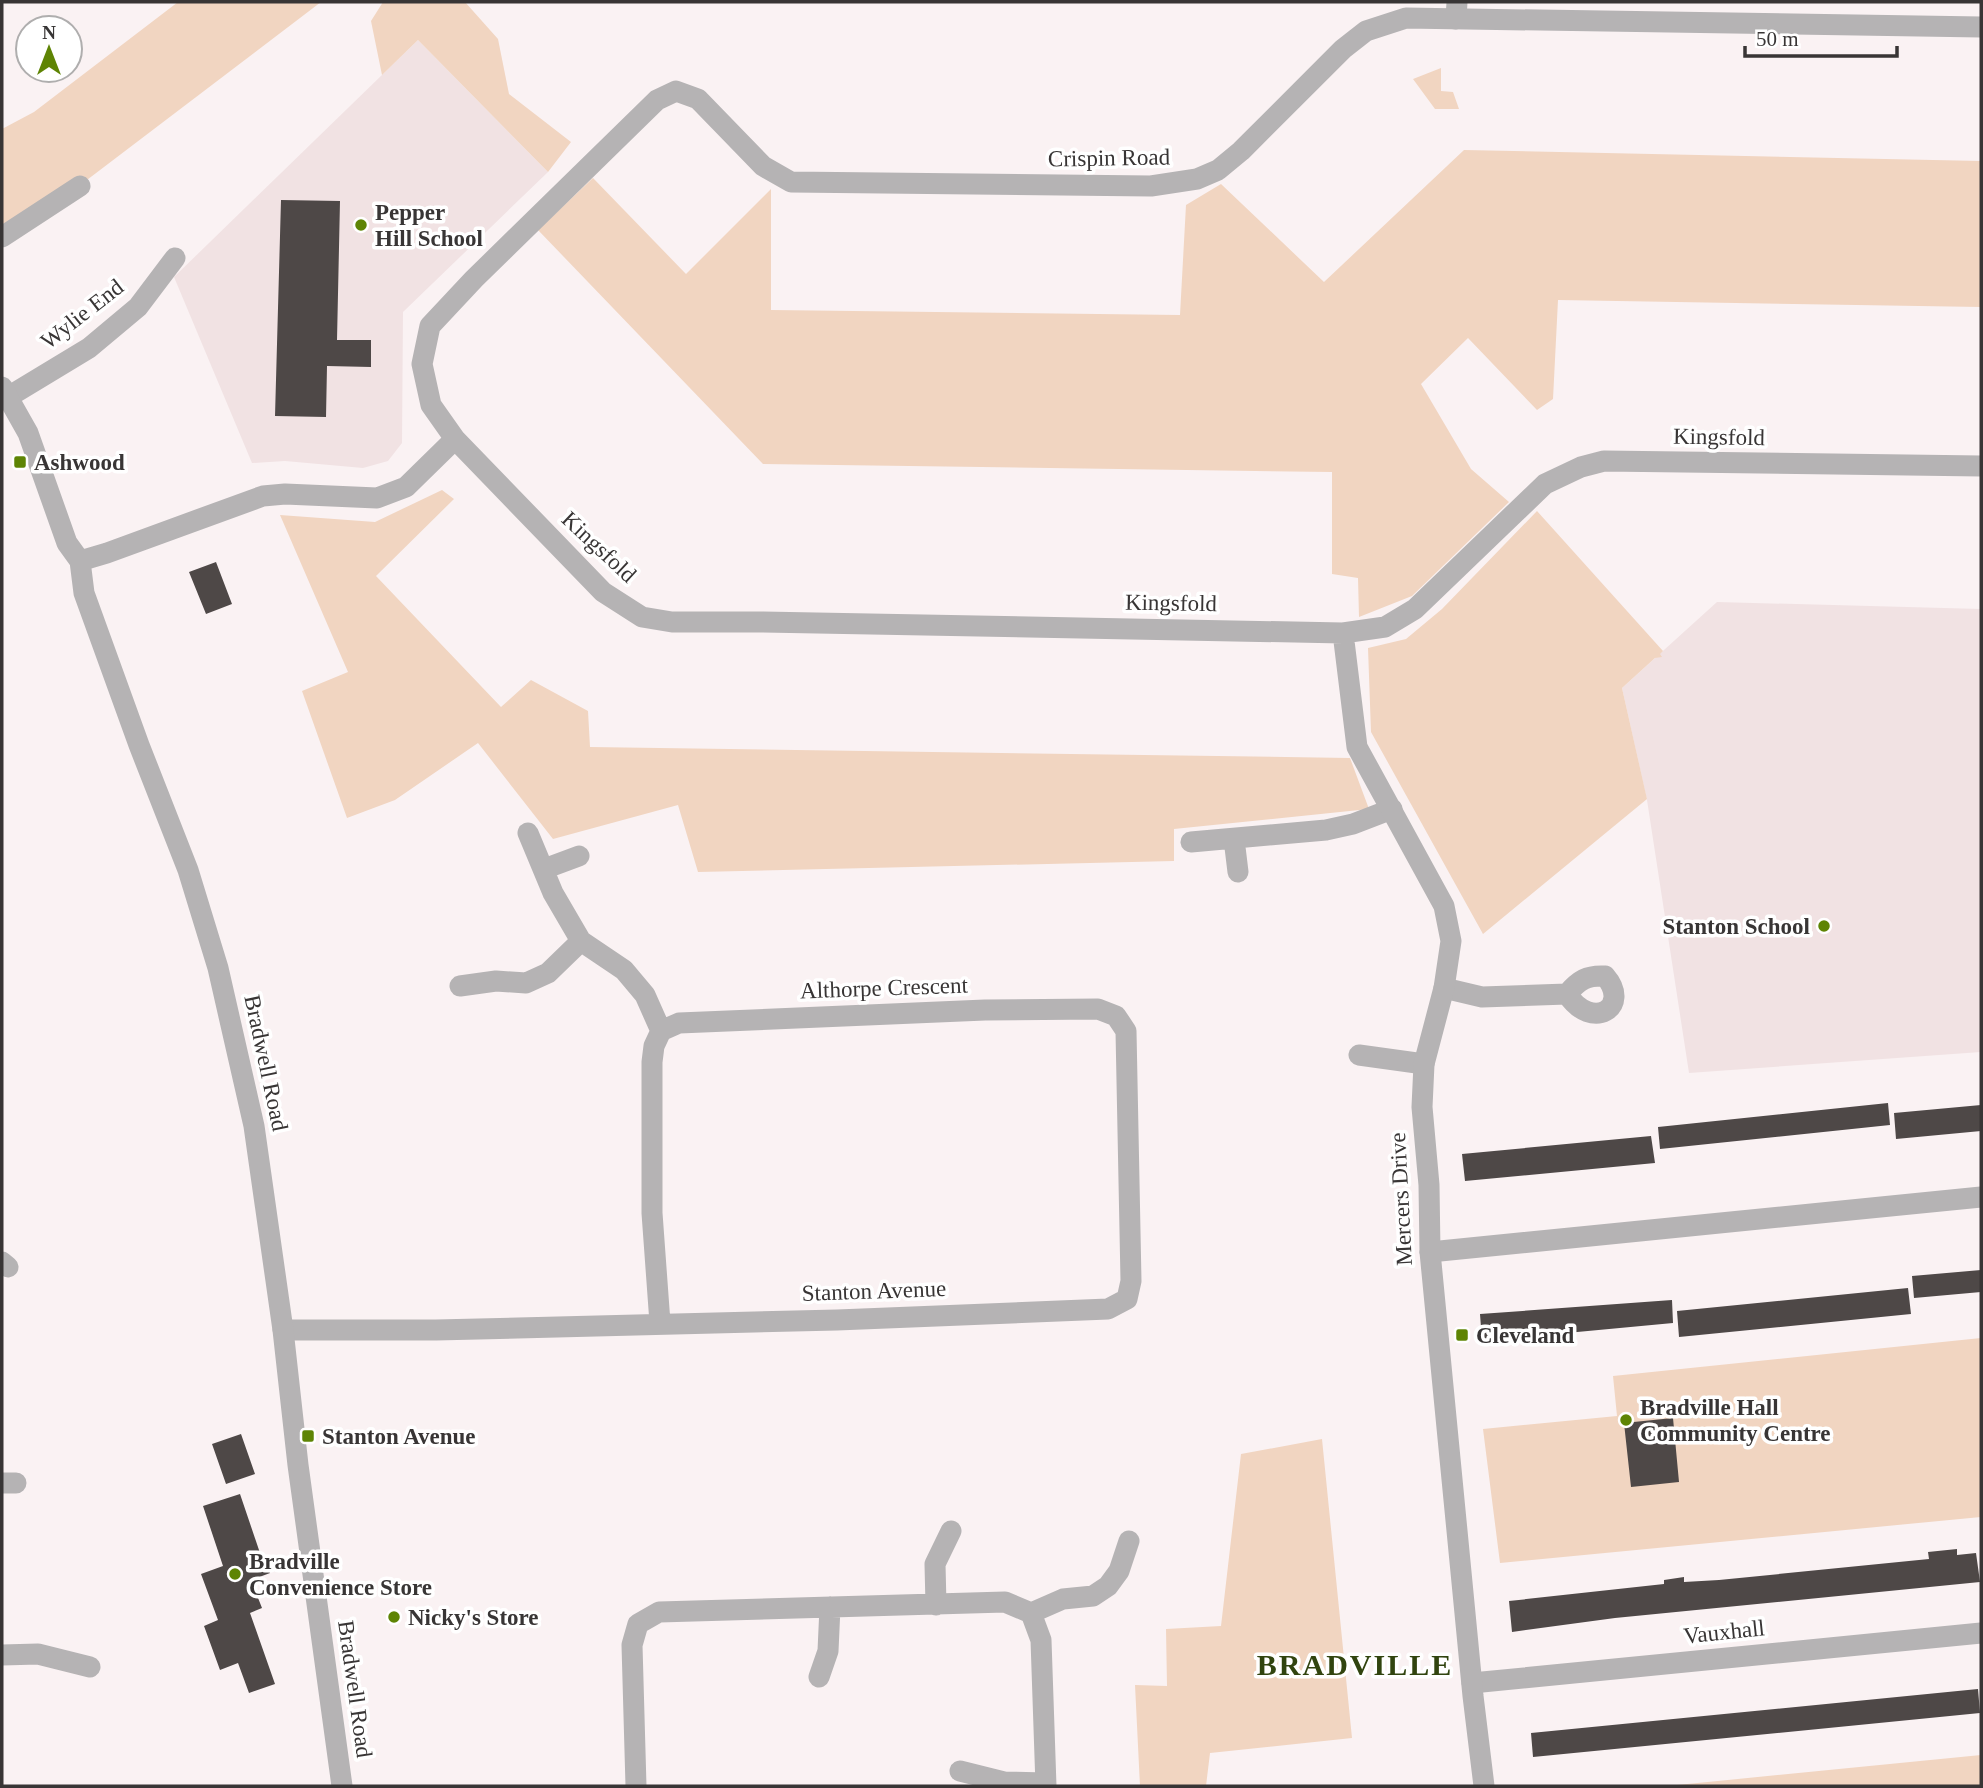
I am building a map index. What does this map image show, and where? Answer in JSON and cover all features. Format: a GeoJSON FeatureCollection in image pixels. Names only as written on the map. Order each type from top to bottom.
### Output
{"type":"FeatureCollection","features":[{"type":"Feature","properties":{"kind":"street","name":"Crispin Road"},"geometry":{"type":"LineString","coordinates":[[422,364],[430,326],[465,288],[657,100],[676,91],[698,99],[763,166],[791,182],[1164,185],[1197,180],[1218,170],[1241,151],[1343,49],[1366,31],[1406,18],[1456,11],[1981,27]]}},
{"type":"Feature","properties":{"kind":"street"},"geometry":{"type":"LineString","coordinates":[[2,237],[80,186]]}},
{"type":"Feature","properties":{"kind":"street","name":"Wylie End"},"geometry":{"type":"LineString","coordinates":[[5,392],[89,348],[138,307],[175,258]]}},
{"type":"Feature","properties":{"kind":"street","name":"Kingsfold"},"geometry":{"type":"LineString","coordinates":[[422,364],[430,405],[455,439],[603,592],[642,617],[672,622],[1343,633],[1385,627],[1415,609],[1545,484],[1581,467],[1604,461],[1981,466]]}},
{"type":"Feature","properties":{"kind":"street","name":"Bradwell Road"},"geometry":{"type":"LineString","coordinates":[[5,392],[27,433],[67,543],[80,561],[84,593],[188,870],[218,968],[254,1126],[284,1330],[298,1465],[342,1786]]}},
{"type":"Feature","properties":{"kind":"street"},"geometry":{"type":"LineString","coordinates":[[80,561],[263,496],[285,494],[377,498],[406,487],[455,439]]}},
{"type":"Feature","properties":{"kind":"street","name":"Mercers Drive"},"geometry":{"type":"LineString","coordinates":[[1343,633],[1357,747],[1444,906],[1451,940],[1444,988],[1424,1064],[1422,1107],[1429,1185],[1430,1252],[1484,1786]]}},
{"type":"Feature","properties":{"kind":"street"},"geometry":{"type":"LineString","coordinates":[[1191,842],[1326,830],[1353,824],[1392,809]]}},
{"type":"Feature","properties":{"kind":"street"},"geometry":{"type":"LineString","coordinates":[[528,833],[553,893],[581,941],[624,970],[645,995],[661,1031],[653,1046],[651,1109],[652,1213],[660,1322]]}},
{"type":"Feature","properties":{"kind":"street"},"geometry":{"type":"LineString","coordinates":[[1234,839],[1238,872]]}},
{"type":"Feature","properties":{"kind":"street"},"geometry":{"type":"LineString","coordinates":[[544,869],[579,856]]}},
{"type":"Feature","properties":{"kind":"street"},"geometry":{"type":"LineString","coordinates":[[460,986],[496,981],[526,983],[548,973],[581,941]]}},
{"type":"Feature","properties":{"kind":"street"},"geometry":{"type":"LineString","coordinates":[[1444,988],[1482,998],[1567,994]]}},
{"type":"Feature","properties":{"kind":"street","name":"Althorpe Crescent"},"geometry":{"type":"LineString","coordinates":[[661,1031],[679,1023],[985,1010],[1098,1009],[1115,1016],[1126,1031],[1130,1281],[1127,1299]]}},
{"type":"Feature","properties":{"kind":"street"},"geometry":{"type":"LineString","coordinates":[[1359,1055],[1424,1064]]}},
{"type":"Feature","properties":{"kind":"street"},"geometry":{"type":"LineString","coordinates":[[1430,1252],[1981,1197]]}},
{"type":"Feature","properties":{"kind":"street","name":"Stanton Avenue"},"geometry":{"type":"LineString","coordinates":[[284,1330],[436,1330],[660,1322],[837,1320],[1108,1309],[1127,1299]]}},
{"type":"Feature","properties":{"kind":"street"},"geometry":{"type":"LineString","coordinates":[[936,1605],[935,1564],[951,1531]]}},
{"type":"Feature","properties":{"kind":"street"},"geometry":{"type":"LineString","coordinates":[[636,1786],[632,1645],[638,1624],[659,1612],[1005,1602],[1031,1613],[1063,1599],[1093,1597],[1108,1586],[1119,1571],[1129,1541]]}},
{"type":"Feature","properties":{"kind":"street"},"geometry":{"type":"LineString","coordinates":[[819,1678],[828,1651],[830,1607]]}},
{"type":"Feature","properties":{"kind":"street"},"geometry":{"type":"LineString","coordinates":[[960,1771],[1004,1782],[1046,1784],[1041,1640],[1031,1613]]}},
{"type":"Feature","properties":{"kind":"street","name":"Vauxhall"},"geometry":{"type":"LineString","coordinates":[[1472,1683],[1981,1633]]}},
{"type":"Feature","properties":{"kind":"street"},"geometry":{"type":"LineString","coordinates":[[2,1655],[38,1654],[90,1667]]}},
{"type":"Feature","properties":{"kind":"shaded area"},"geometry":{"type":"Polygon","coordinates":[[[178,2],[321,2],[54,205],[2,232],[2,129],[34,112],[71,84],[84,84],[84,74],[178,2]]]}},
{"type":"Feature","properties":{"kind":"shaded area"},"geometry":{"type":"Polygon","coordinates":[[[383,2],[465,2],[498,39],[509,94],[571,142],[548,172],[418,40],[382,75],[371,21],[383,2]]]}},
{"type":"Feature","properties":{"kind":"shaded area","name":"Pepper Hill School"},"geometry":{"type":"Polygon","coordinates":[[[418,40],[548,172],[403,312],[402,443],[388,461],[363,468],[285,461],[252,463],[174,277],[418,40]]]}},
{"type":"Feature","properties":{"kind":"shaded area"},"geometry":{"type":"Polygon","coordinates":[[[1441,68],[1441,91],[1453,92],[1459,109],[1435,109],[1413,79],[1441,68]]]}},
{"type":"Feature","properties":{"kind":"shaded area"},"geometry":{"type":"Polygon","coordinates":[[[1464,150],[1981,161],[1981,307],[1558,300],[1553,399],[1537,410],[1468,338],[1421,384],[1471,469],[1509,502],[1412,596],[1359,617],[1358,578],[1332,574],[1332,472],[763,464],[538,230],[593,178],[686,274],[771,189],[771,310],[1180,315],[1186,205],[1221,184],[1324,282],[1464,150]]]}},
{"type":"Feature","properties":{"kind":"shaded area"},"geometry":{"type":"Polygon","coordinates":[[[442,490],[454,499],[376,576],[501,707],[531,680],[588,711],[590,747],[1350,758],[1369,809],[1174,829],[1174,861],[698,872],[678,805],[553,839],[478,743],[395,800],[347,818],[302,691],[348,672],[280,515],[375,522],[442,490]]]}},
{"type":"Feature","properties":{"kind":"shaded area"},"geometry":{"type":"Polygon","coordinates":[[[1537,511],[1663,651],[1660,654],[1662,657],[1655,658],[1622,688],[1647,799],[1483,934],[1371,732],[1368,648],[1406,639],[1442,609],[1537,511]]]}},
{"type":"Feature","properties":{"kind":"shaded area","name":"Stanton School"},"geometry":{"type":"Polygon","coordinates":[[[1717,602],[1981,609],[1981,1052],[1689,1073],[1647,800],[1622,688],[1717,602]]]}},
{"type":"Feature","properties":{"kind":"shaded area"},"geometry":{"type":"Polygon","coordinates":[[[1981,1338],[1981,1517],[1500,1563],[1483,1429],[1617,1416],[1613,1376],[1981,1338]]]}},
{"type":"Feature","properties":{"kind":"shaded area"},"geometry":{"type":"Polygon","coordinates":[[[1322,1439],[1352,1738],[1210,1753],[1206,1786],[1140,1786],[1135,1685],[1167,1686],[1166,1629],[1221,1626],[1241,1454],[1322,1439]]]}},
{"type":"Feature","properties":{"kind":"shaded area"},"geometry":{"type":"Polygon","coordinates":[[[1981,1755],[1981,1786],[1667,1786],[1981,1755]]]}},
{"type":"Feature","properties":{"kind":"building"},"geometry":{"type":"Polygon","coordinates":[[[281,200],[340,201],[337,340],[371,340],[371,367],[327,366],[326,417],[275,416],[281,200]]]}},
{"type":"Feature","properties":{"kind":"building"},"geometry":{"type":"Polygon","coordinates":[[[216,562],[232,604],[206,614],[189,572],[216,562]]]}},
{"type":"Feature","properties":{"kind":"building"},"geometry":{"type":"Polygon","coordinates":[[[1888,1103],[1890,1125],[1660,1149],[1658,1127],[1888,1103]]]}},
{"type":"Feature","properties":{"kind":"building"},"geometry":{"type":"Polygon","coordinates":[[[1981,1105],[1981,1131],[1896,1139],[1894,1113],[1981,1105]]]}},
{"type":"Feature","properties":{"kind":"building"},"geometry":{"type":"Polygon","coordinates":[[[1651,1136],[1655,1163],[1465,1181],[1462,1154],[1651,1136]]]}},
{"type":"Feature","properties":{"kind":"building"},"geometry":{"type":"Polygon","coordinates":[[[1981,1270],[1981,1292],[1914,1298],[1912,1276],[1981,1270]]]}},
{"type":"Feature","properties":{"kind":"building"},"geometry":{"type":"Polygon","coordinates":[[[1908,1288],[1911,1314],[1679,1337],[1677,1311],[1908,1288]]]}},
{"type":"Feature","properties":{"kind":"building"},"geometry":{"type":"Polygon","coordinates":[[[1672,1300],[1673,1323],[1482,1341],[1480,1314],[1672,1300]]]}},
{"type":"Feature","properties":{"kind":"building"},"geometry":{"type":"Polygon","coordinates":[[[1673,1418],[1679,1482],[1631,1487],[1624,1423],[1673,1418]]]}},
{"type":"Feature","properties":{"kind":"building"},"geometry":{"type":"Polygon","coordinates":[[[241,1434],[255,1474],[226,1484],[212,1444],[241,1434]]]}},
{"type":"Feature","properties":{"kind":"building"},"geometry":{"type":"Polygon","coordinates":[[[240,1494],[260,1553],[262,1552],[270,1573],[251,1580],[262,1608],[250,1613],[275,1684],[249,1693],[238,1663],[220,1670],[204,1626],[218,1620],[201,1574],[223,1566],[203,1506],[240,1494]]]}},
{"type":"Feature","properties":{"kind":"building"},"geometry":{"type":"Polygon","coordinates":[[[1957,1549],[1957,1555],[1976,1553],[1980,1582],[1615,1618],[1512,1632],[1509,1601],[1664,1584],[1664,1580],[1684,1577],[1684,1582],[1719,1580],[1929,1559],[1928,1552],[1957,1549]]]}},
{"type":"Feature","properties":{"kind":"building"},"geometry":{"type":"Polygon","coordinates":[[[1978,1689],[1980,1713],[1533,1757],[1531,1733],[1978,1689]]]}},
{"type":"Feature","properties":{"kind":"place","name":"Pepper Hill School"},"geometry":{"type":"Point","coordinates":[361,225]}},
{"type":"Feature","properties":{"kind":"place","name":"Ashwood"},"geometry":{"type":"Point","coordinates":[20,462]}},
{"type":"Feature","properties":{"kind":"place","name":"Stanton School"},"geometry":{"type":"Point","coordinates":[1824,926]}},
{"type":"Feature","properties":{"kind":"place","name":"Cleveland"},"geometry":{"type":"Point","coordinates":[1462,1335]}},
{"type":"Feature","properties":{"kind":"place","name":"Bradville Hall Community Centre"},"geometry":{"type":"Point","coordinates":[1626,1420]}},
{"type":"Feature","properties":{"kind":"place","name":"Stanton Avenue"},"geometry":{"type":"Point","coordinates":[308,1436]}},
{"type":"Feature","properties":{"kind":"place","name":"Bradville Convenience Store"},"geometry":{"type":"Point","coordinates":[235,1574]}},
{"type":"Feature","properties":{"kind":"place","name":"Nicky's Store"},"geometry":{"type":"Point","coordinates":[394,1617]}},
{"type":"Feature","properties":{"kind":"district","name":"BRADVILLE"},"geometry":{"type":"Point","coordinates":[1355,1664]}}]}
